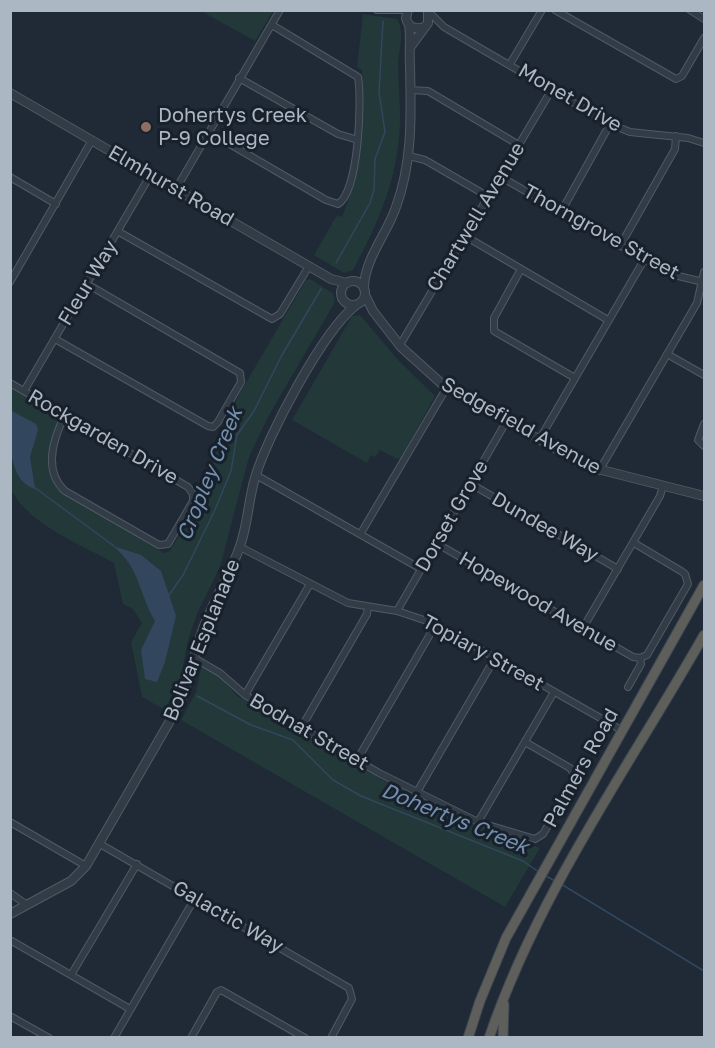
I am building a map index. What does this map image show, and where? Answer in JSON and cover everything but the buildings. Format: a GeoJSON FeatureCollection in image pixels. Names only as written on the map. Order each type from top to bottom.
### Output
{"type":"FeatureCollection","features":[{"type":"Feature","properties":{"kind":"highway","name":"Palmers Road"},"geometry":{"type":"LineString","coordinates":[[469,1037],[506,938],[705,585]]}},
{"type":"Feature","properties":{"kind":"highway","name":"Palmers Road"},"geometry":{"type":"LineString","coordinates":[[489,1038],[506,989],[540,916],[705,635]]}},
{"type":"Feature","properties":{"kind":"highway"},"geometry":{"type":"LineString","coordinates":[[503,1038],[506,989]]}},
{"type":"Feature","properties":{"kind":"street"},"geometry":{"type":"LineString","coordinates":[[176,189],[280,10]]}},
{"type":"Feature","properties":{"kind":"street"},"geometry":{"type":"LineString","coordinates":[[377,10],[393,13],[415,28],[425,26]]}},
{"type":"Feature","properties":{"kind":"street"},"geometry":{"type":"LineString","coordinates":[[393,13],[403,10]]}},
{"type":"Feature","properties":{"kind":"street"},"geometry":{"type":"LineString","coordinates":[[366,270],[349,282],[341,295],[347,304],[357,304],[364,292],[366,270],[385,236],[397,206],[409,156],[408,10]]}},
{"type":"Feature","properties":{"kind":"street"},"geometry":{"type":"LineString","coordinates":[[510,64],[542,10]]}},
{"type":"Feature","properties":{"kind":"street"},"geometry":{"type":"LineString","coordinates":[[555,10],[672,78],[679,79],[705,38]]}},
{"type":"Feature","properties":{"kind":"street"},"geometry":{"type":"LineString","coordinates":[[566,18],[570,10]]}},
{"type":"Feature","properties":{"kind":"street"},"geometry":{"type":"LineString","coordinates":[[690,10],[705,19]]}},
{"type":"Feature","properties":{"kind":"street"},"geometry":{"type":"LineString","coordinates":[[410,48],[429,20],[428,11]]}},
{"type":"Feature","properties":{"kind":"street","name":"Monet Drive"},"geometry":{"type":"LineString","coordinates":[[428,11],[444,27],[610,124],[643,134],[676,136],[705,143]]}},
{"type":"Feature","properties":{"kind":"street"},"geometry":{"type":"LineString","coordinates":[[209,132],[326,200],[338,204],[342,202],[349,188],[358,140],[356,75],[272,25]]}},
{"type":"Feature","properties":{"kind":"street","name":"Monet Drive"},"geometry":{"type":"LineString","coordinates":[[425,26],[444,27]]}},
{"type":"Feature","properties":{"kind":"street"},"geometry":{"type":"LineString","coordinates":[[239,78],[343,136],[358,140]]}},
{"type":"Feature","properties":{"kind":"street","name":"Chartwell Avenue"},"geometry":{"type":"LineString","coordinates":[[400,345],[552,89]]}},
{"type":"Feature","properties":{"kind":"street"},"geometry":{"type":"LineString","coordinates":[[410,90],[428,91],[519,145]]}},
{"type":"Feature","properties":{"kind":"street","name":"Elmhurst Road"},"geometry":{"type":"LineString","coordinates":[[10,93],[331,279],[349,282]]}},
{"type":"Feature","properties":{"kind":"street"},"geometry":{"type":"LineString","coordinates":[[561,212],[610,124]]}},
{"type":"Feature","properties":{"kind":"street"},"geometry":{"type":"LineString","coordinates":[[620,246],[675,149],[676,136]]}},
{"type":"Feature","properties":{"kind":"street"},"geometry":{"type":"LineString","coordinates":[[10,282],[92,140]]}},
{"type":"Feature","properties":{"kind":"street"},"geometry":{"type":"LineString","coordinates":[[409,156],[425,160],[489,197]]}},
{"type":"Feature","properties":{"kind":"street","name":"Fleur Way"},"geometry":{"type":"LineString","coordinates":[[24,391],[151,174]]}},
{"type":"Feature","properties":{"kind":"street"},"geometry":{"type":"LineString","coordinates":[[10,177],[56,204]]}},
{"type":"Feature","properties":{"kind":"street","name":"Thorngrove Street"},"geometry":{"type":"LineString","coordinates":[[501,177],[644,260],[681,278],[703,282]]}},
{"type":"Feature","properties":{"kind":"street"},"geometry":{"type":"LineString","coordinates":[[119,232],[272,319],[280,314],[309,266]]}},
{"type":"Feature","properties":{"kind":"street"},"geometry":{"type":"LineString","coordinates":[[465,236],[608,320]]}},
{"type":"Feature","properties":{"kind":"street"},"geometry":{"type":"LineString","coordinates":[[539,440],[644,260]]}},
{"type":"Feature","properties":{"kind":"street"},"geometry":{"type":"LineString","coordinates":[[521,269],[494,318],[494,331],[575,378]]}},
{"type":"Feature","properties":{"kind":"street"},"geometry":{"type":"LineString","coordinates":[[599,471],[703,294],[705,273]]}},
{"type":"Feature","properties":{"kind":"street","name":"Elmhurst Road"},"geometry":{"type":"LineString","coordinates":[[331,279],[341,295]]}},
{"type":"Feature","properties":{"kind":"street"},"geometry":{"type":"LineString","coordinates":[[349,282],[357,282],[364,292]]}},
{"type":"Feature","properties":{"kind":"street"},"geometry":{"type":"LineString","coordinates":[[55,339],[208,426],[213,427],[218,422],[241,382],[240,373],[87,284]]}},
{"type":"Feature","properties":{"kind":"street","name":"Sedgefield Avenue"},"geometry":{"type":"LineString","coordinates":[[364,292],[373,311],[400,345],[424,369],[447,387],[506,422],[599,471],[702,497]]}},
{"type":"Feature","properties":{"kind":"street","name":"Bolivar Esplanade"},"geometry":{"type":"LineString","coordinates":[[337,325],[341,295]]}},
{"type":"Feature","properties":{"kind":"street","name":"Sedgefield Avenue"},"geometry":{"type":"LineString","coordinates":[[357,304],[373,311]]}},
{"type":"Feature","properties":{"kind":"street","name":"Bolivar Esplanade"},"geometry":{"type":"LineString","coordinates":[[10,914],[71,881],[86,866],[100,844],[178,706],[200,635],[240,547],[256,475],[288,405],[337,325],[357,304]]}},
{"type":"Feature","properties":{"kind":"street"},"geometry":{"type":"LineString","coordinates":[[667,354],[705,375]]}},
{"type":"Feature","properties":{"kind":"street","name":"Rockgarden Drive"},"geometry":{"type":"LineString","coordinates":[[10,383],[24,391],[65,415],[188,487],[193,494],[193,501],[170,541],[163,546],[65,491],[54,477],[51,462],[65,415]]}},
{"type":"Feature","properties":{"kind":"street"},"geometry":{"type":"LineString","coordinates":[[361,533],[447,387]]}},
{"type":"Feature","properties":{"kind":"street","name":"Dorset Grove"},"geometry":{"type":"LineString","coordinates":[[397,611],[506,422]]}},
{"type":"Feature","properties":{"kind":"street"},"geometry":{"type":"LineString","coordinates":[[705,424],[698,440],[705,446]]}},
{"type":"Feature","properties":{"kind":"street"},"geometry":{"type":"LineString","coordinates":[[256,475],[421,569]]}},
{"type":"Feature","properties":{"kind":"street","name":"Dundee Way"},"geometry":{"type":"LineString","coordinates":[[471,484],[618,569]]}},
{"type":"Feature","properties":{"kind":"street"},"geometry":{"type":"LineString","coordinates":[[583,628],[634,543],[660,496],[663,486]]}},
{"type":"Feature","properties":{"kind":"street","name":"Hopewood Avenue"},"geometry":{"type":"LineString","coordinates":[[436,543],[583,628],[640,658]]}},
{"type":"Feature","properties":{"kind":"street"},"geometry":{"type":"LineString","coordinates":[[628,687],[641,664],[640,658],[647,655],[688,584],[686,574],[634,543]]}},
{"type":"Feature","properties":{"kind":"street","name":"Topiary Street"},"geometry":{"type":"LineString","coordinates":[[240,547],[251,550],[348,603],[397,611],[436,624],[623,731]]}},
{"type":"Feature","properties":{"kind":"street"},"geometry":{"type":"LineString","coordinates":[[245,695],[310,584]]}},
{"type":"Feature","properties":{"kind":"street"},"geometry":{"type":"LineString","coordinates":[[301,728],[367,614],[368,607]]}},
{"type":"Feature","properties":{"kind":"street"},"geometry":{"type":"LineString","coordinates":[[357,760],[436,624]]}},
{"type":"Feature","properties":{"kind":"street","name":"Bodnat Street"},"geometry":{"type":"LineString","coordinates":[[194,658],[220,673],[245,695],[417,792],[478,822],[538,839],[574,781],[574,774],[570,768],[525,742]]}},
{"type":"Feature","properties":{"kind":"street"},"geometry":{"type":"LineString","coordinates":[[417,792],[495,658]]}},
{"type":"Feature","properties":{"kind":"street"},"geometry":{"type":"LineString","coordinates":[[478,822],[554,692]]}},
{"type":"Feature","properties":{"kind":"street"},"geometry":{"type":"LineString","coordinates":[[10,822],[86,866]]}},
{"type":"Feature","properties":{"kind":"street","name":"Galactic Way"},"geometry":{"type":"LineString","coordinates":[[100,844],[347,986],[353,994],[331,1038]]}},
{"type":"Feature","properties":{"kind":"street"},"geometry":{"type":"LineString","coordinates":[[71,975],[137,864]]}},
{"type":"Feature","properties":{"kind":"street"},"geometry":{"type":"LineString","coordinates":[[10,893],[27,905]]}},
{"type":"Feature","properties":{"kind":"street"},"geometry":{"type":"LineString","coordinates":[[114,1038],[195,898]]}},
{"type":"Feature","properties":{"kind":"street"},"geometry":{"type":"LineString","coordinates":[[10,940],[130,1009]]}},
{"type":"Feature","properties":{"kind":"street"},"geometry":{"type":"LineString","coordinates":[[191,1038],[214,996],[221,990],[305,1038]]}},
{"type":"Feature","properties":{"kind":"street"},"geometry":{"type":"LineString","coordinates":[[10,1016],[36,1034],[49,1038]]}},
{"type":"Feature","properties":{"kind":"green space"},"geometry":{"type":"Polygon","coordinates":[[[273,10],[255,41],[201,11],[273,10]]]}},
{"type":"Feature","properties":{"kind":"green space"},"geometry":{"type":"Polygon","coordinates":[[[363,14],[397,19],[399,24],[401,35],[398,64],[400,128],[397,155],[383,206],[353,270],[344,273],[314,255],[337,215],[342,217],[359,163],[363,90],[362,70],[357,67],[363,14]]]}},
{"type":"Feature","properties":{"kind":"green space"},"geometry":{"type":"Polygon","coordinates":[[[310,279],[333,293],[335,302],[268,417],[249,457],[220,567],[197,614],[188,640],[181,677],[165,710],[142,697],[131,642],[142,623],[133,609],[123,604],[114,563],[43,524],[20,503],[11,490],[10,388],[57,415],[59,420],[48,467],[57,489],[164,553],[170,551],[201,497],[220,434],[240,393],[306,280],[310,279]]]}},
{"type":"Feature","properties":{"kind":"green space"},"geometry":{"type":"Polygon","coordinates":[[[360,315],[398,360],[435,396],[401,458],[397,459],[380,450],[375,457],[371,455],[367,463],[292,420],[352,316],[360,315]]]}},
{"type":"Feature","properties":{"kind":"green space"},"geometry":{"type":"Polygon","coordinates":[[[204,667],[218,675],[237,696],[377,777],[477,825],[540,848],[505,907],[181,720],[196,692],[201,668],[204,667]]]}},
{"type":"Feature","properties":{"kind":"water"},"geometry":{"type":"Polygon","coordinates":[[[10,410],[36,424],[38,430],[30,457],[35,489],[26,484],[14,466],[10,443],[10,410]]]}},
{"type":"Feature","properties":{"kind":"water"},"geometry":{"type":"Polygon","coordinates":[[[113,546],[141,555],[161,571],[176,616],[165,662],[157,682],[145,679],[141,650],[155,621],[129,563],[113,546]]]}},
{"type":"Feature","properties":{"kind":"waterway","name":"Cropley Creek"},"geometry":{"type":"LineString","coordinates":[[336,263],[370,203],[374,190],[375,159],[385,132],[379,92],[383,21]]}},
{"type":"Feature","properties":{"kind":"waterway","name":"Cropley Creek"},"geometry":{"type":"LineString","coordinates":[[169,595],[183,575],[214,512],[231,471],[237,435],[254,411],[282,355],[321,289]]}},
{"type":"Feature","properties":{"kind":"waterway","name":"Dohertys Creek"},"geometry":{"type":"LineString","coordinates":[[34,487],[114,546]]}},
{"type":"Feature","properties":{"kind":"waterway","name":"Dohertys Creek"},"geometry":{"type":"LineString","coordinates":[[197,696],[251,725],[293,740],[333,780],[361,796],[523,861],[539,872]]}},
{"type":"Feature","properties":{"kind":"waterway","name":"Dohertys Creek"},"geometry":{"type":"LineString","coordinates":[[546,876],[555,881]]}},
{"type":"Feature","properties":{"kind":"waterway","name":"Dohertys Creek"},"geometry":{"type":"LineString","coordinates":[[561,884],[704,971]]}},
{"type":"Feature","properties":{"kind":"place","name":"Dohertys Creek P-9 College"},"geometry":{"type":"Point","coordinates":[146,127]}}]}
